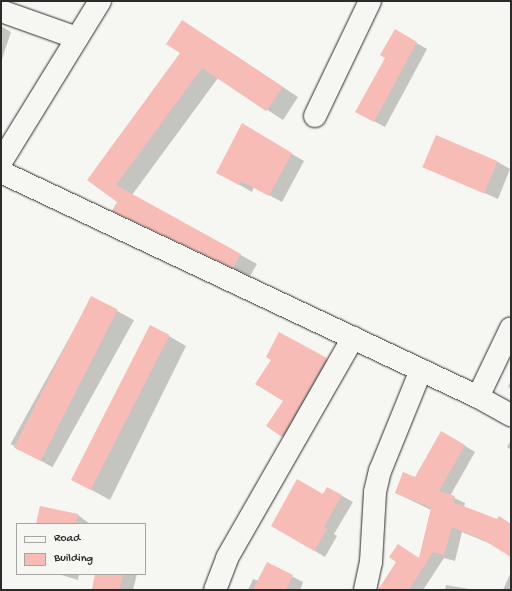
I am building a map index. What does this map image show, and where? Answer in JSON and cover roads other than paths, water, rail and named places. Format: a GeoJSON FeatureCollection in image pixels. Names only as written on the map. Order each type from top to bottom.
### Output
{"type":"FeatureCollection","features":[{"type":"Feature","properties":{"kind":"street"},"geometry":{"type":"LineString","coordinates":[[1,162],[100,1]]}},
{"type":"Feature","properties":{"kind":"street"},"geometry":{"type":"LineString","coordinates":[[315,116],[370,1]]}},
{"type":"Feature","properties":{"kind":"street"},"geometry":{"type":"LineString","coordinates":[[1,11],[77,38]]}},
{"type":"Feature","properties":{"kind":"street"},"geometry":{"type":"LineString","coordinates":[[1,172],[478,397],[511,415]]}},
{"type":"Feature","properties":{"kind":"street"},"geometry":{"type":"LineString","coordinates":[[478,397],[511,328]]}},
{"type":"Feature","properties":{"kind":"street"},"geometry":{"type":"LineString","coordinates":[[215,590],[227,558],[353,338]]}},
{"type":"Feature","properties":{"kind":"street"},"geometry":{"type":"LineString","coordinates":[[365,590],[371,562],[374,492],[380,472],[421,370]]}}]}
